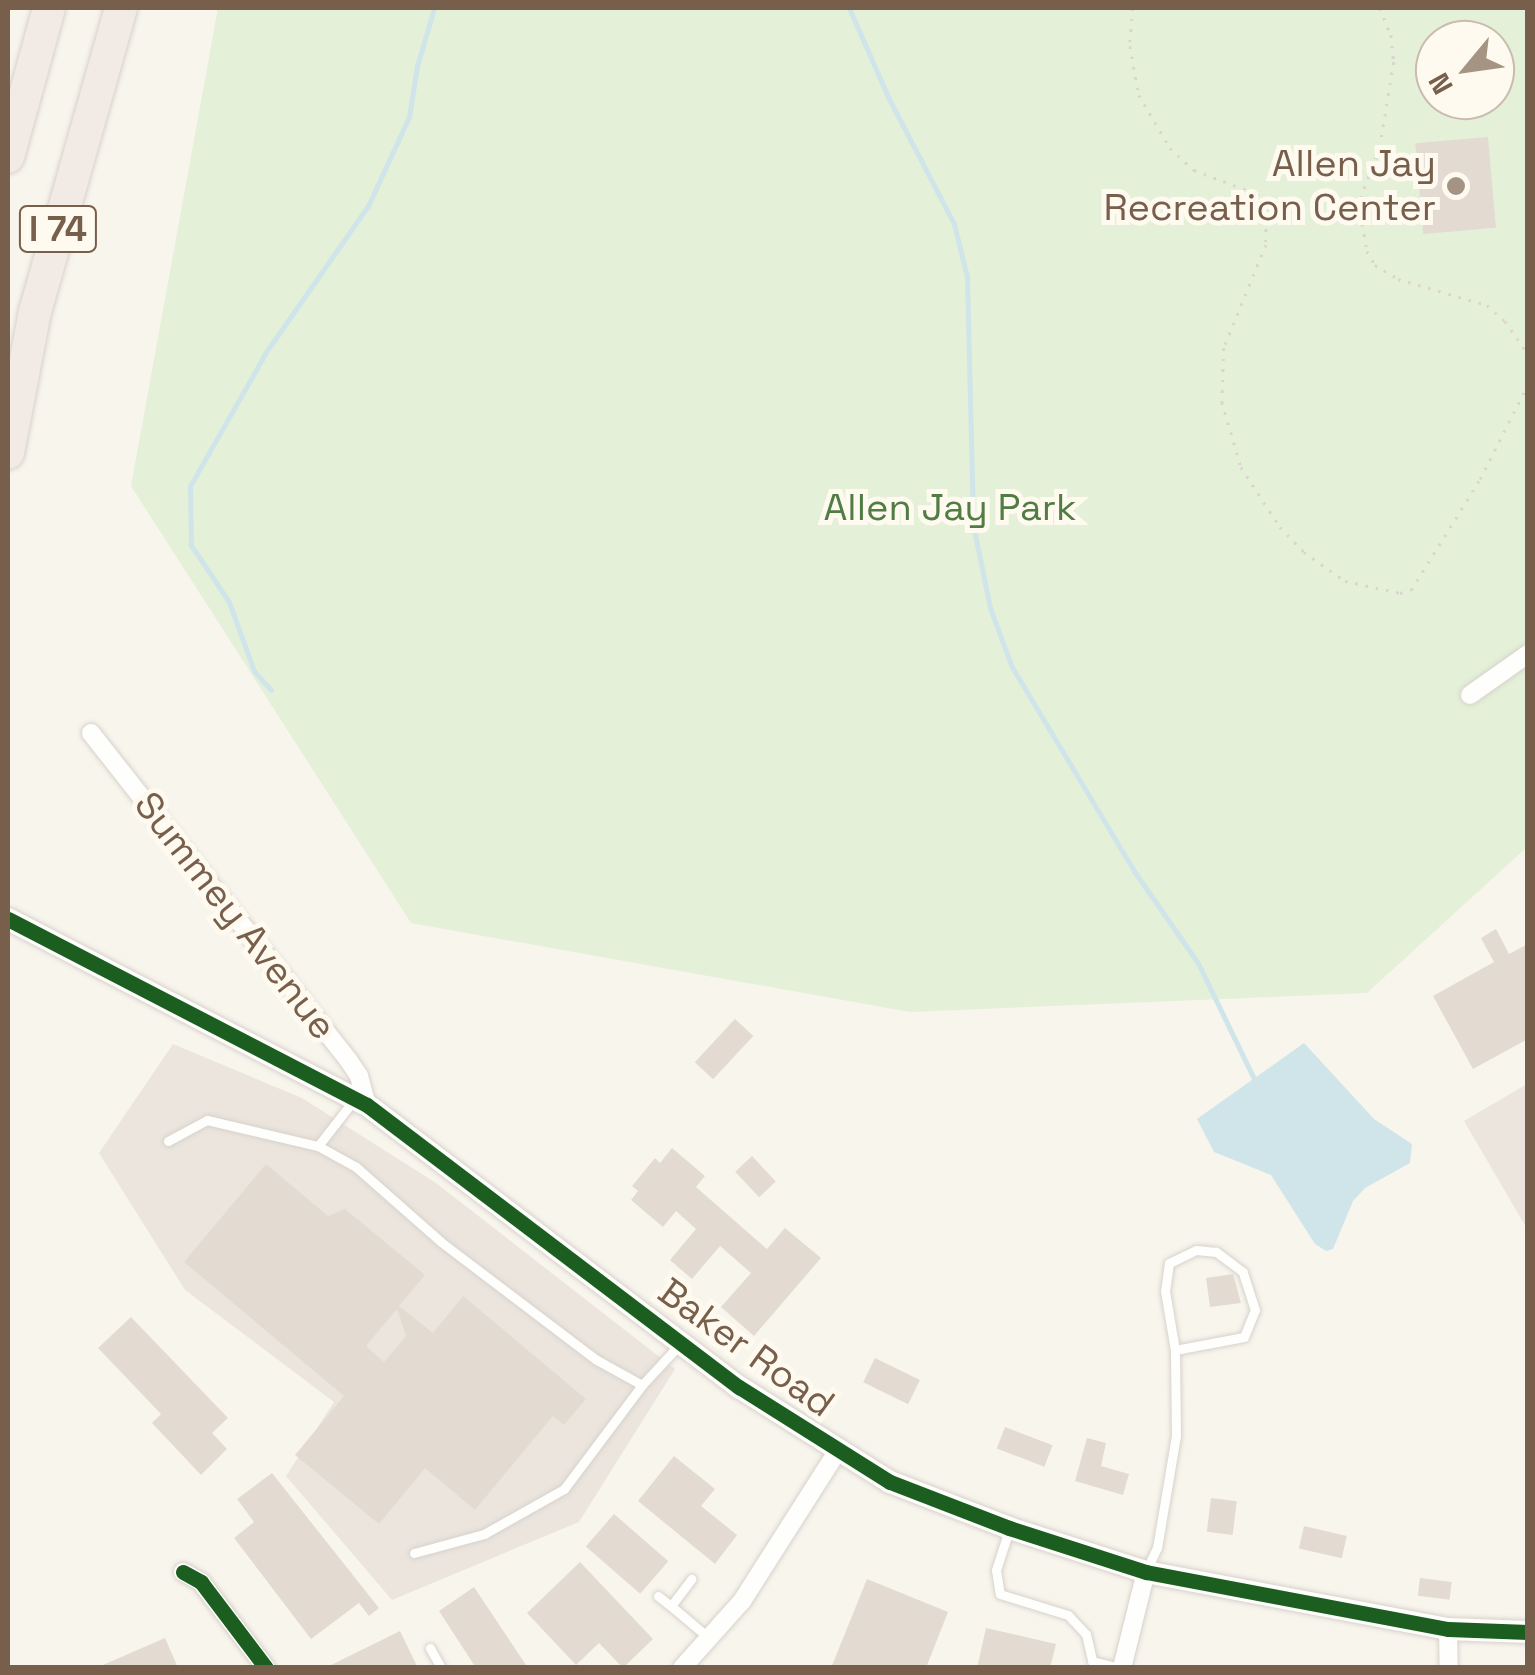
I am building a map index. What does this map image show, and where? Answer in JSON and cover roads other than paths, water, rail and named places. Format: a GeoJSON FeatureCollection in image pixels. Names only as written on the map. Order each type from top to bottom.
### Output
{"type":"FeatureCollection","features":[{"type":"Feature","properties":{"kind":"highway","name":"I 74"},"geometry":{"type":"LineString","coordinates":[[8,157],[48,8]]}},
{"type":"Feature","properties":{"kind":"highway","name":"I 74"},"geometry":{"type":"LineString","coordinates":[[8,453],[34,312],[120,8]]}},
{"type":"Feature","properties":{"kind":"street"},"geometry":{"type":"LineString","coordinates":[[1470,694],[1528,654]]}},
{"type":"Feature","properties":{"kind":"street","name":"Summey Avenue"},"geometry":{"type":"LineString","coordinates":[[91,733],[349,1061],[359,1076],[361,1102]]}},
{"type":"Feature","properties":{"kind":"street","name":"Baker Road"},"geometry":{"type":"LineString","coordinates":[[8,920],[361,1102],[680,1344],[837,1452],[890,1482],[1009,1528],[1146,1572],[1448,1629],[1528,1632]]}},
{"type":"Feature","properties":{"kind":"street"},"geometry":{"type":"LineString","coordinates":[[682,1668],[742,1601],[837,1452]]}},
{"type":"Feature","properties":{"kind":"street"},"geometry":{"type":"LineString","coordinates":[[183,1572],[201,1582],[266,1668]]}},
{"type":"Feature","properties":{"kind":"street"},"geometry":{"type":"LineString","coordinates":[[1121,1668],[1146,1572]]}},
{"type":"Feature","properties":{"kind":"street"},"geometry":{"type":"LineString","coordinates":[[1448,1629],[1448,1668]]}},
{"type":"Feature","properties":{"kind":"lane"},"geometry":{"type":"LineString","coordinates":[[318,1146],[361,1102]]}},
{"type":"Feature","properties":{"kind":"lane"},"geometry":{"type":"LineString","coordinates":[[168,1141],[207,1120],[318,1146],[356,1167],[440,1242],[595,1359],[642,1385]]}},
{"type":"Feature","properties":{"kind":"lane"},"geometry":{"type":"LineString","coordinates":[[1146,1572],[1156,1548],[1176,1436],[1174,1350],[1165,1291],[1169,1262],[1196,1250],[1216,1252],[1244,1272],[1254,1310],[1252,1323],[1244,1338],[1234,1342],[1205,1342],[1174,1350]]}},
{"type":"Feature","properties":{"kind":"lane"},"geometry":{"type":"LineString","coordinates":[[414,1553],[484,1534],[540,1507],[564,1489],[642,1385],[680,1344]]}},
{"type":"Feature","properties":{"kind":"lane"},"geometry":{"type":"LineString","coordinates":[[1009,1528],[996,1570],[1000,1594],[1068,1614],[1086,1634],[1092,1661],[1121,1668]]}},
{"type":"Feature","properties":{"kind":"lane"},"geometry":{"type":"LineString","coordinates":[[671,1606],[691,1579]]}},
{"type":"Feature","properties":{"kind":"lane"},"geometry":{"type":"LineString","coordinates":[[658,1596],[710,1638]]}},
{"type":"Feature","properties":{"kind":"lane"},"geometry":{"type":"LineString","coordinates":[[430,1648],[441,1668]]}},
{"type":"Feature","properties":{"kind":"waterway"},"geometry":{"type":"LineString","coordinates":[[271,690],[254,671],[229,602],[191,545],[190,486],[266,352],[368,206],[409,117],[417,66],[434,8]]}},
{"type":"Feature","properties":{"kind":"waterway"},"geometry":{"type":"LineString","coordinates":[[849,8],[888,97],[954,224],[967,277],[973,525],[990,608],[1012,667],[1134,871],[1198,963],[1257,1085]]}},
{"type":"Feature","properties":{"kind":"place","name":"Allen Jay Recreation Center"},"geometry":{"type":"Point","coordinates":[1456,186]}},
{"type":"Feature","properties":{"kind":"park label","name":"Allen Jay Park"},"geometry":{"type":"Point","coordinates":[950,508]}}]}
